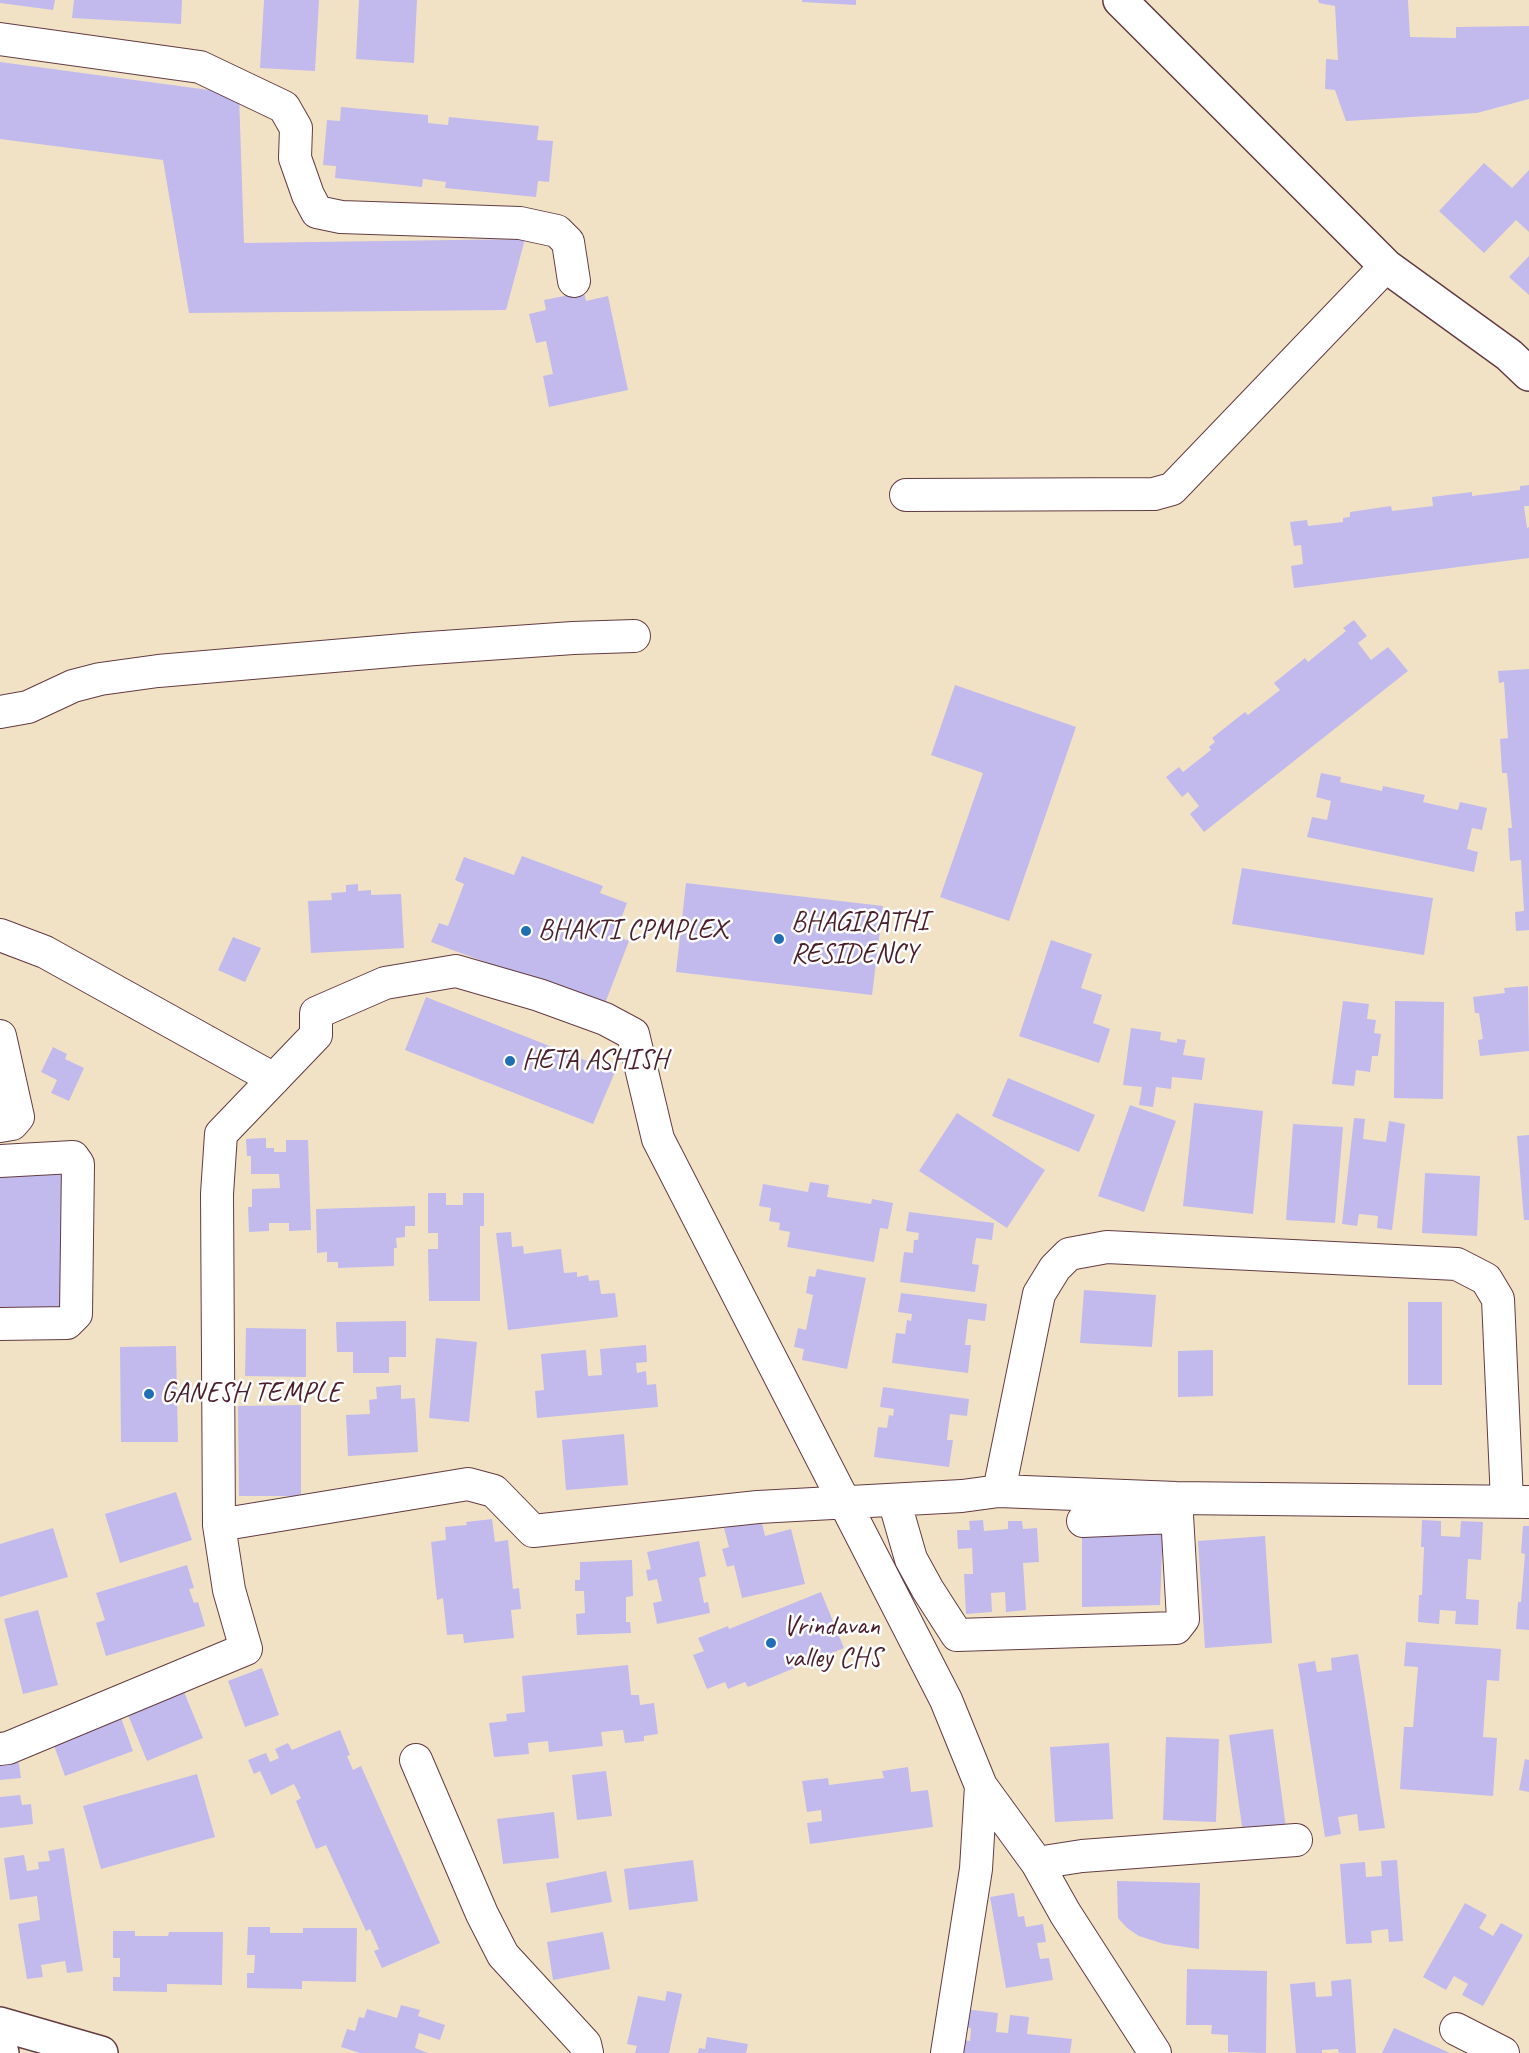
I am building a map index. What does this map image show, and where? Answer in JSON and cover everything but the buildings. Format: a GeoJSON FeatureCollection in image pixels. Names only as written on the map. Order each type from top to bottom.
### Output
{"type":"FeatureCollection","features":[{"type":"Feature","properties":{"kind":"street"},"geometry":{"type":"LineString","coordinates":[[1120,0],[1386,266],[1509,355],[1529,374]]}},
{"type":"Feature","properties":{"kind":"street"},"geometry":{"type":"LineString","coordinates":[[0,39],[200,67],[284,107],[296,128],[295,158],[308,195],[317,212],[341,217],[520,223],[557,231],[568,242],[574,281]]}},
{"type":"Feature","properties":{"kind":"street"},"geometry":{"type":"LineString","coordinates":[[906,495],[1154,494],[1172,489],[1386,266]]}},
{"type":"Feature","properties":{"kind":"street"},"geometry":{"type":"LineString","coordinates":[[0,712],[28,707],[73,686],[100,679],[158,671],[442,647],[634,636]]}},
{"type":"Feature","properties":{"kind":"street"},"geometry":{"type":"LineString","coordinates":[[0,934],[45,952],[274,1079]]}},
{"type":"Feature","properties":{"kind":"street"},"geometry":{"type":"LineString","coordinates":[[0,1749],[246,1649],[229,1590],[219,1525],[216,1194],[220,1134],[316,1035],[316,1013],[385,983],[456,971],[539,995],[605,1019],[633,1034],[658,1139],[946,1700],[981,1786],[1037,1863],[1065,1913],[1155,2053]]}},
{"type":"Feature","properties":{"kind":"street"},"geometry":{"type":"LineString","coordinates":[[0,1036],[18,1117],[12,1124],[0,1126]]}},
{"type":"Feature","properties":{"kind":"street"},"geometry":{"type":"LineString","coordinates":[[0,1161],[73,1157],[78,1164],[76,1314],[67,1323],[0,1324]]}},
{"type":"Feature","properties":{"kind":"street"},"geometry":{"type":"LineString","coordinates":[[219,1525],[468,1484],[494,1491],[532,1531],[758,1507],[962,1496],[999,1491],[1177,1507],[1518,1502],[1498,1299],[1486,1279],[1457,1264],[1107,1247],[1069,1254],[1055,1268],[1040,1294],[999,1491]]}},
{"type":"Feature","properties":{"kind":"street"},"geometry":{"type":"LineString","coordinates":[[894,1500],[911,1558],[928,1590],[957,1635]]}},
{"type":"Feature","properties":{"kind":"street"},"geometry":{"type":"LineString","coordinates":[[919,1646],[957,1635],[1176,1628],[1183,1619],[1177,1507]]}},
{"type":"Feature","properties":{"kind":"street"},"geometry":{"type":"LineString","coordinates":[[1083,1521],[1177,1507]]}},
{"type":"Feature","properties":{"kind":"street"},"geometry":{"type":"LineString","coordinates":[[416,1760],[482,1914],[503,1955],[585,2043],[586,2053]]}},
{"type":"Feature","properties":{"kind":"street"},"geometry":{"type":"LineString","coordinates":[[947,2053],[976,1869],[981,1786]]}},
{"type":"Feature","properties":{"kind":"street"},"geometry":{"type":"LineString","coordinates":[[1037,1863],[1082,1856],[1296,1840]]}},
{"type":"Feature","properties":{"kind":"street"},"geometry":{"type":"LineString","coordinates":[[0,2024],[101,2053]]}},
{"type":"Feature","properties":{"kind":"street"},"geometry":{"type":"LineString","coordinates":[[1456,2029],[1503,2053]]}},
{"type":"Feature","properties":{"kind":"place","name":"BHAKTI CPMPLEX"},"geometry":{"type":"Point","coordinates":[526,931]}},
{"type":"Feature","properties":{"kind":"place","name":"BHAGIRATHI RESIDENCY"},"geometry":{"type":"Point","coordinates":[779,939]}},
{"type":"Feature","properties":{"kind":"place","name":"HETA ASHISH"},"geometry":{"type":"Point","coordinates":[510,1061]}},
{"type":"Feature","properties":{"kind":"place","name":"GANESH TEMPLE"},"geometry":{"type":"Point","coordinates":[149,1394]}},
{"type":"Feature","properties":{"kind":"place","name":"Vrindavan valley CHS"},"geometry":{"type":"Point","coordinates":[771,1643]}}]}
